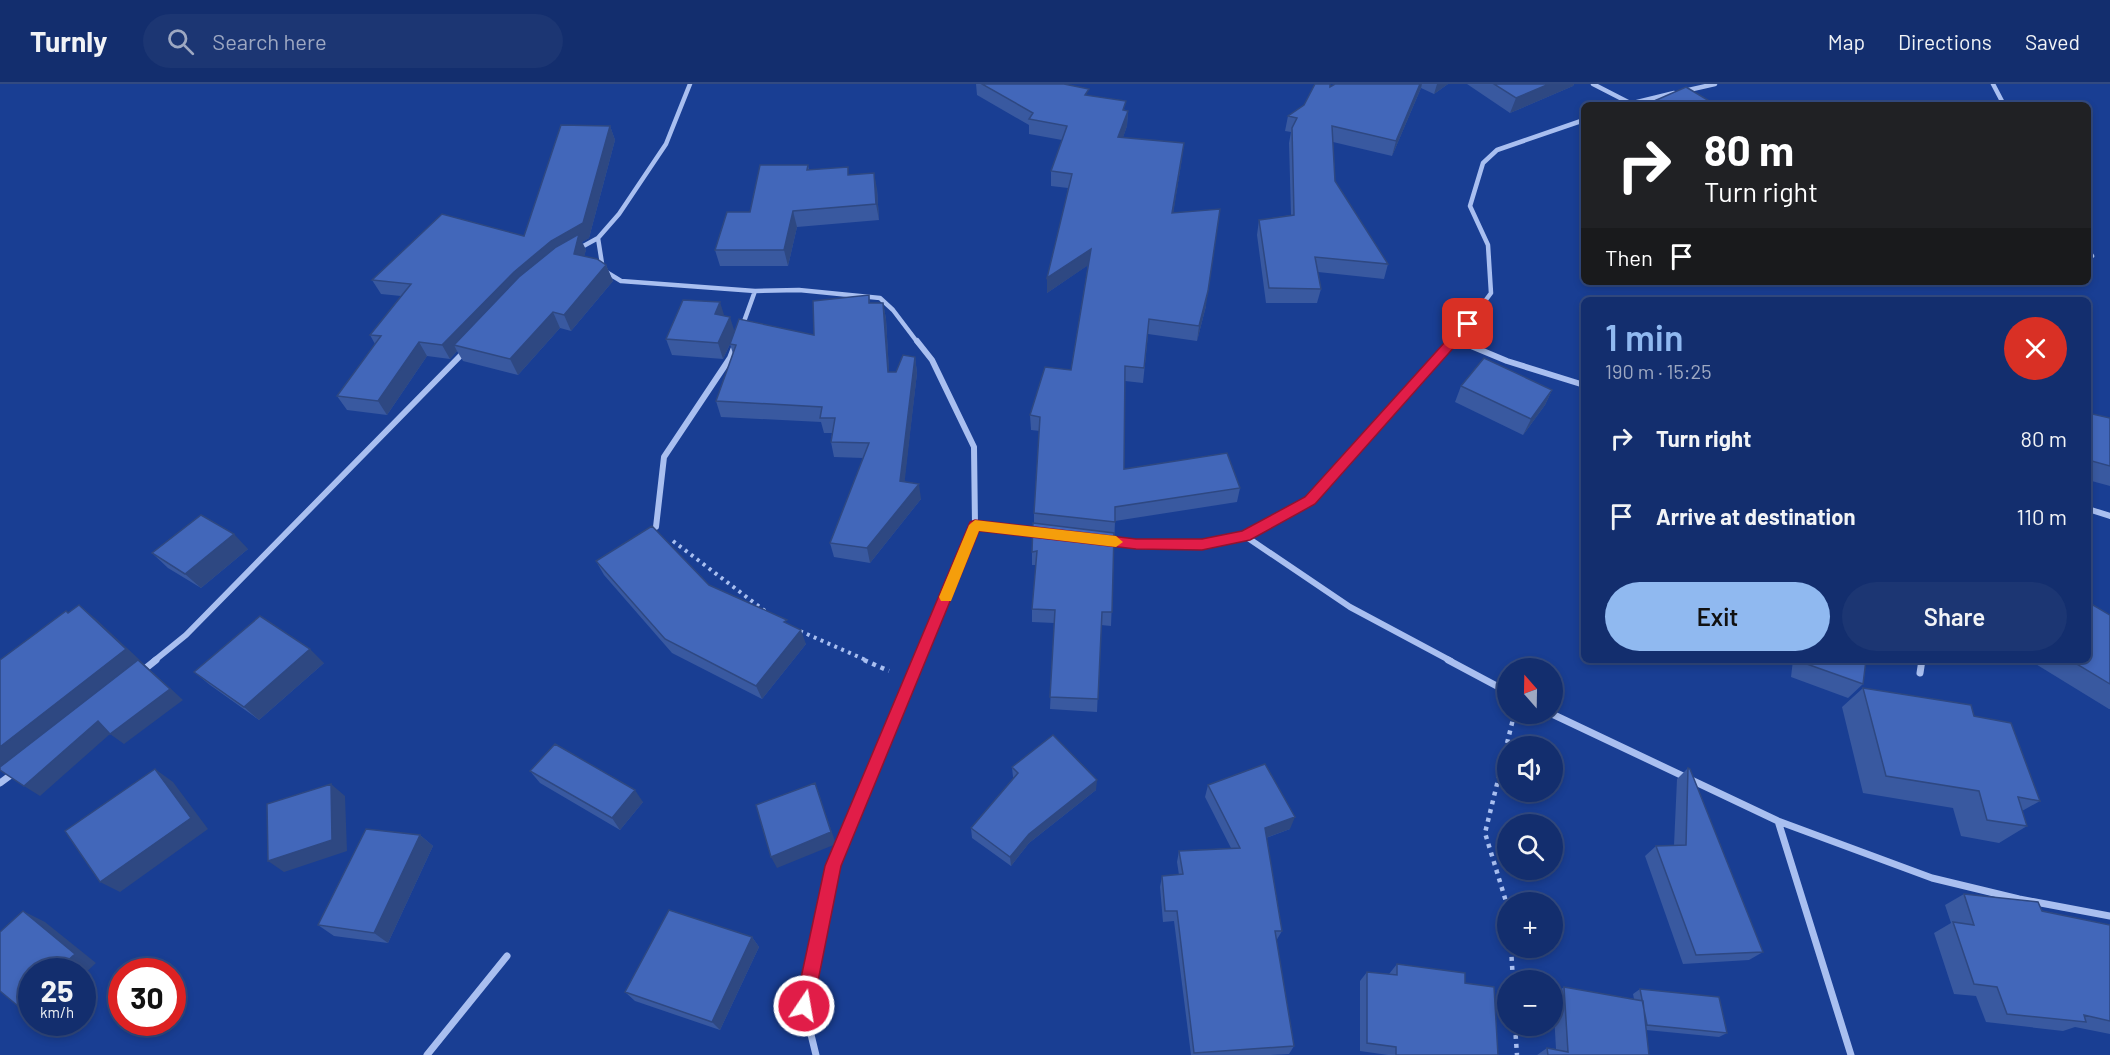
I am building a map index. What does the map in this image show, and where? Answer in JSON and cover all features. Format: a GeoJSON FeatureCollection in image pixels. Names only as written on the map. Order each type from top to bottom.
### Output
{"type":"FeatureCollection","features":[{"type":"Feature","properties":{"kind":"street"},"geometry":{"type":"LineString","coordinates":[[570,254],[598,238],[619,214],[666,144],[690,84]]}},
{"type":"Feature","properties":{"kind":"street"},"geometry":{"type":"LineString","coordinates":[[1593,84],[1624,102]]}},
{"type":"Feature","properties":{"kind":"street"},"geometry":{"type":"LineString","coordinates":[[1637,102],[1715,84]]}},
{"type":"Feature","properties":{"kind":"street"},"geometry":{"type":"LineString","coordinates":[[1993,84],[2002,102]]}},
{"type":"Feature","properties":{"kind":"street"},"geometry":{"type":"LineString","coordinates":[[1102,540],[1136,544],[1202,545],[1245,536],[1310,500],[1456,340],[1491,293],[1488,245],[1470,206],[1483,163],[1497,150],[1581,121]]}},
{"type":"Feature","properties":{"kind":"street"},"geometry":{"type":"LineString","coordinates":[[598,238],[603,270],[621,281],[755,291],[799,290],[880,298],[893,310],[932,360],[974,447],[975,525],[833,866],[804,1006],[816,1055]]}},
{"type":"Feature","properties":{"kind":"street"},"geometry":{"type":"LineString","coordinates":[[656,527],[664,457],[730,358],[755,291]]}},
{"type":"Feature","properties":{"kind":"street"},"geometry":{"type":"LineString","coordinates":[[131,680],[194,627],[321,500],[475,340]]}},
{"type":"Feature","properties":{"kind":"street"},"geometry":{"type":"LineString","coordinates":[[1456,340],[1507,361],[1581,384]]}},
{"type":"Feature","properties":{"kind":"street"},"geometry":{"type":"LineString","coordinates":[[2091,510],[2110,516]]}},
{"type":"Feature","properties":{"kind":"street"},"geometry":{"type":"LineString","coordinates":[[975,525],[1044,533]]}},
{"type":"Feature","properties":{"kind":"street"},"geometry":{"type":"LineString","coordinates":[[1245,536],[1350,607],[1497,686]]}},
{"type":"Feature","properties":{"kind":"street"},"geometry":{"type":"LineString","coordinates":[[1920,673],[1922,663]]}},
{"type":"Feature","properties":{"kind":"street"},"geometry":{"type":"LineString","coordinates":[[1563,719],[1778,821],[1932,878],[2019,899],[2110,916]]}},
{"type":"Feature","properties":{"kind":"street"},"geometry":{"type":"LineString","coordinates":[[0,783],[19,769]]}},
{"type":"Feature","properties":{"kind":"street"},"geometry":{"type":"LineString","coordinates":[[1778,821],[1851,1055]]}},
{"type":"Feature","properties":{"kind":"street"},"geometry":{"type":"LineString","coordinates":[[427,1055],[507,956]]}},
{"type":"Feature","properties":{"kind":"path"},"geometry":{"type":"LineString","coordinates":[[656,527],[770,615]]}},
{"type":"Feature","properties":{"kind":"path"},"geometry":{"type":"LineString","coordinates":[[790,627],[911,681]]}},
{"type":"Feature","properties":{"kind":"path"},"geometry":{"type":"LineString","coordinates":[[1503,892],[1485,833],[1512,724]]}},
{"type":"Feature","properties":{"kind":"path"},"geometry":{"type":"LineString","coordinates":[[1515,1036],[1516,1055]]}},
{"type":"Feature","properties":{"kind":"building"},"geometry":{"type":"Polygon","coordinates":[[[982,84],[1064,84],[1089,89],[1085,95],[1126,101],[1123,110],[1128,111],[1118,137],[1184,143],[1172,213],[1220,209],[1208,291],[1199,326],[1149,319],[1144,368],[1125,366],[1124,469],[1227,453],[1240,488],[1115,507],[1115,522],[1034,513],[1040,417],[1030,415],[1045,367],[1071,370],[1091,249],[1047,278],[1072,174],[1051,171],[1067,126],[1029,119],[1033,113],[982,84]]]}},
{"type":"Feature","properties":{"kind":"building"},"geometry":{"type":"Polygon","coordinates":[[[1315,84],[1330,84],[1330,87],[1335,84],[1420,84],[1396,141],[1332,126],[1335,181],[1388,264],[1315,257],[1321,289],[1269,288],[1259,220],[1294,215],[1292,128],[1297,118],[1288,116],[1304,105],[1315,84]]]}},
{"type":"Feature","properties":{"kind":"building"},"geometry":{"type":"Polygon","coordinates":[[[1494,84],[1549,84],[1516,98],[1494,84]]]}},
{"type":"Feature","properties":{"kind":"building"},"geometry":{"type":"Polygon","coordinates":[[[1686,87],[1711,102],[1652,102],[1686,87]]]}},
{"type":"Feature","properties":{"kind":"building"},"geometry":{"type":"Polygon","coordinates":[[[561,125],[610,126],[583,223],[551,241],[514,272],[442,345],[419,342],[378,401],[337,396],[381,336],[370,335],[411,284],[372,280],[442,214],[524,236],[561,125]]]}},
{"type":"Feature","properties":{"kind":"building"},"geometry":{"type":"Polygon","coordinates":[[[760,165],[808,165],[807,170],[848,167],[848,175],[874,173],[876,204],[793,211],[784,250],[715,250],[727,212],[750,212],[760,165]]]}},
{"type":"Feature","properties":{"kind":"building"},"geometry":{"type":"Polygon","coordinates":[[[579,234],[574,254],[597,259],[606,265],[564,315],[553,312],[510,359],[454,345],[519,277],[556,247],[579,234]]]}},
{"type":"Feature","properties":{"kind":"building"},"geometry":{"type":"Polygon","coordinates":[[[869,295],[869,303],[883,303],[888,372],[896,372],[903,355],[915,357],[900,481],[919,484],[867,548],[830,543],[869,443],[831,442],[835,418],[820,418],[822,407],[716,401],[736,345],[730,344],[739,319],[814,335],[813,301],[869,295]]]}},
{"type":"Feature","properties":{"kind":"building"},"geometry":{"type":"Polygon","coordinates":[[[683,300],[720,302],[715,314],[730,317],[718,343],[666,339],[683,300]]]}},
{"type":"Feature","properties":{"kind":"building"},"geometry":{"type":"Polygon","coordinates":[[[1484,358],[1552,390],[1531,419],[1461,386],[1484,358]]]}},
{"type":"Feature","properties":{"kind":"building"},"geometry":{"type":"Polygon","coordinates":[[[2091,414],[2110,418],[2110,466],[2091,461],[2091,414]]]}},
{"type":"Feature","properties":{"kind":"building"},"geometry":{"type":"Polygon","coordinates":[[[201,515],[234,534],[185,574],[152,553],[201,515]]]}},
{"type":"Feature","properties":{"kind":"building"},"geometry":{"type":"Polygon","coordinates":[[[1033,523],[1114,533],[1112,612],[1102,612],[1098,699],[1050,697],[1055,610],[1032,609],[1037,551],[1032,552],[1033,523]]]}},
{"type":"Feature","properties":{"kind":"building"},"geometry":{"type":"Polygon","coordinates":[[[652,526],[709,585],[787,620],[784,622],[801,630],[756,686],[665,639],[596,561],[652,526]]]}},
{"type":"Feature","properties":{"kind":"building"},"geometry":{"type":"Polygon","coordinates":[[[2091,604],[2110,615],[2110,684],[2075,663],[2091,663],[2091,604]]]}},
{"type":"Feature","properties":{"kind":"building"},"geometry":{"type":"Polygon","coordinates":[[[79,605],[126,649],[0,747],[0,660],[66,611],[68,613],[79,605]]]}},
{"type":"Feature","properties":{"kind":"building"},"geometry":{"type":"Polygon","coordinates":[[[260,616],[310,649],[244,707],[194,672],[260,616]]]}},
{"type":"Feature","properties":{"kind":"building"},"geometry":{"type":"Polygon","coordinates":[[[138,660],[170,689],[110,734],[98,721],[24,786],[0,770],[0,767],[138,660]]]}},
{"type":"Feature","properties":{"kind":"building"},"geometry":{"type":"Polygon","coordinates":[[[1804,663],[1866,663],[1863,684],[1804,663]]]}},
{"type":"Feature","properties":{"kind":"building"},"geometry":{"type":"Polygon","coordinates":[[[1863,688],[1971,705],[1974,716],[2011,723],[2040,801],[2018,797],[2027,826],[1987,820],[1979,791],[1886,776],[1863,688]]]}},
{"type":"Feature","properties":{"kind":"building"},"geometry":{"type":"Polygon","coordinates":[[[1053,735],[1097,780],[1029,834],[1010,857],[971,828],[1018,773],[1012,767],[1053,735]]]}},
{"type":"Feature","properties":{"kind":"building"},"geometry":{"type":"Polygon","coordinates":[[[555,744],[635,790],[612,818],[530,771],[555,744]]]}},
{"type":"Feature","properties":{"kind":"building"},"geometry":{"type":"Polygon","coordinates":[[[1265,764],[1295,817],[1265,828],[1282,931],[1275,931],[1294,1046],[1194,1053],[1177,911],[1165,911],[1162,876],[1183,874],[1179,851],[1240,848],[1208,785],[1265,764]]]}},
{"type":"Feature","properties":{"kind":"building"},"geometry":{"type":"Polygon","coordinates":[[[1688,768],[1763,952],[1696,955],[1656,846],[1686,845],[1688,768]]]}},
{"type":"Feature","properties":{"kind":"building"},"geometry":{"type":"Polygon","coordinates":[[[155,769],[191,818],[100,882],[65,831],[155,769]]]}},
{"type":"Feature","properties":{"kind":"building"},"geometry":{"type":"Polygon","coordinates":[[[815,783],[831,832],[771,857],[756,805],[815,783]]]}},
{"type":"Feature","properties":{"kind":"building"},"geometry":{"type":"Polygon","coordinates":[[[331,784],[332,840],[268,861],[267,804],[331,784]]]}},
{"type":"Feature","properties":{"kind":"building"},"geometry":{"type":"Polygon","coordinates":[[[366,829],[420,835],[374,933],[318,925],[366,829]]]}},
{"type":"Feature","properties":{"kind":"building"},"geometry":{"type":"Polygon","coordinates":[[[1964,894],[2038,902],[2042,911],[2110,925],[2110,1021],[2084,1015],[2086,1022],[2007,1014],[1997,987],[1974,984],[1953,922],[1974,925],[1964,894]]]}},
{"type":"Feature","properties":{"kind":"building"},"geometry":{"type":"Polygon","coordinates":[[[669,910],[752,937],[712,1022],[625,992],[669,910]]]}},
{"type":"Feature","properties":{"kind":"building"},"geometry":{"type":"Polygon","coordinates":[[[23,911],[75,954],[71,958],[18,958],[18,1006],[0,991],[0,932],[23,911]]]}},
{"type":"Feature","properties":{"kind":"building"},"geometry":{"type":"Polygon","coordinates":[[[1397,964],[1465,973],[1465,983],[1494,987],[1498,1055],[1396,1055],[1396,1047],[1367,1043],[1367,972],[1397,975],[1397,964]]]}},
{"type":"Feature","properties":{"kind":"building"},"geometry":{"type":"Polygon","coordinates":[[[1564,987],[1643,1001],[1649,1055],[1548,1055],[1547,1048],[1568,1052],[1564,987]]]}},
{"type":"Feature","properties":{"kind":"building"},"geometry":{"type":"Polygon","coordinates":[[[1640,989],[1719,997],[1727,1033],[1647,1025],[1640,989]]]}},
{"type":"Feature","properties":{"kind":"slow traffic"},"geometry":{"type":"LineString","coordinates":[[946,597],[975,525],[1116,542]]}},
{"type":"Feature","properties":{"kind":"route"},"geometry":{"type":"LineString","coordinates":[[804,1006],[833,866],[975,525],[1136,544],[1202,545],[1245,536],[1310,500],[1468,324]]}}]}
